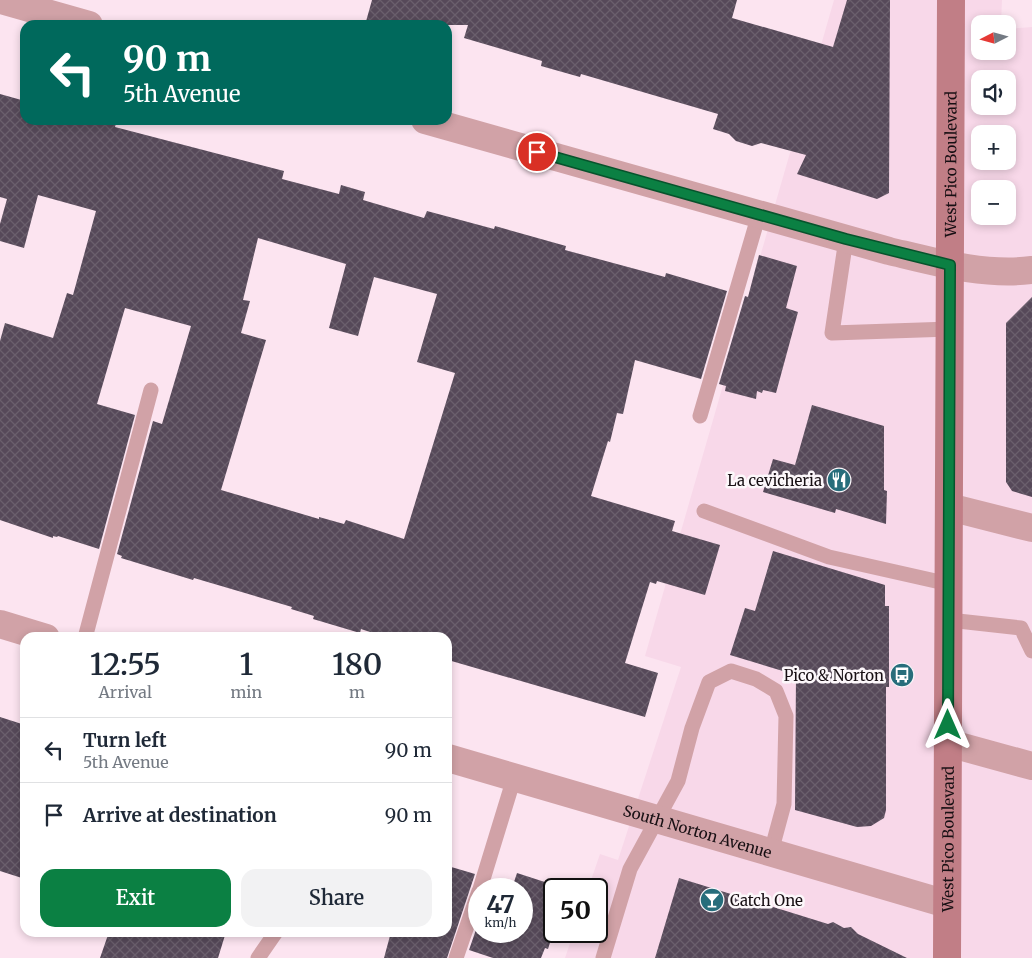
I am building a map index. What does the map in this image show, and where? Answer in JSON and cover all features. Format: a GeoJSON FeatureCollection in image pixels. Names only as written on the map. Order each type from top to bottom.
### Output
{"type":"FeatureCollection","features":[{"type":"Feature","properties":{"kind":"main road","name":"West Pico Boulevard"},"geometry":{"type":"LineString","coordinates":[[947,958],[951,0]]}},
{"type":"Feature","properties":{"kind":"street"},"geometry":{"type":"LineString","coordinates":[[1,0],[71,20]]}},
{"type":"Feature","properties":{"kind":"street"},"geometry":{"type":"LineString","coordinates":[[444,125],[846,239],[950,265],[1012,272],[1032,270]]}},
{"type":"Feature","properties":{"kind":"street"},"geometry":{"type":"LineString","coordinates":[[949,507],[1032,528]]}},
{"type":"Feature","properties":{"kind":"street"},"geometry":{"type":"LineString","coordinates":[[0,624],[26,632]]}},
{"type":"Feature","properties":{"kind":"street"},"geometry":{"type":"LineString","coordinates":[[948,743],[1032,766]]}},
{"type":"Feature","properties":{"kind":"street","name":"South Norton Avenue"},"geometry":{"type":"LineString","coordinates":[[452,759],[947,904]]}},
{"type":"Feature","properties":{"kind":"lane"},"geometry":{"type":"LineString","coordinates":[[700,416],[760,214]]}},
{"type":"Feature","properties":{"kind":"lane"},"geometry":{"type":"LineString","coordinates":[[846,239],[832,333],[950,328]]}},
{"type":"Feature","properties":{"kind":"lane"},"geometry":{"type":"LineString","coordinates":[[87,632],[151,390]]}},
{"type":"Feature","properties":{"kind":"lane"},"geometry":{"type":"LineString","coordinates":[[704,511],[829,557],[948,584]]}},
{"type":"Feature","properties":{"kind":"lane"},"geometry":{"type":"LineString","coordinates":[[949,620],[1021,628],[1032,652]]}},
{"type":"Feature","properties":{"kind":"lane"},"geometry":{"type":"LineString","coordinates":[[604,958],[630,869],[678,781],[692,728],[709,682],[732,671],[756,679],[776,691],[786,716],[784,804],[771,852]]}},
{"type":"Feature","properties":{"kind":"lane"},"geometry":{"type":"LineString","coordinates":[[483,878],[514,778]]}},
{"type":"Feature","properties":{"kind":"lane"},"geometry":{"type":"LineString","coordinates":[[456,958],[468,923]]}},
{"type":"Feature","properties":{"kind":"lane"},"geometry":{"type":"LineString","coordinates":[[258,958],[273,937]]}},
{"type":"Feature","properties":{"kind":"shaded area"},"geometry":{"type":"Polygon","coordinates":[[[834,0],[1002,0],[1001,15],[971,15],[971,60],[1016,60],[1016,28],[1032,27],[1032,958],[565,958],[570,943],[608,943],[608,878],[592,878],[600,854],[618,860],[681,667],[645,656],[834,0]]]}},
{"type":"Feature","properties":{"kind":"building"},"geometry":{"type":"Polygon","coordinates":[[[372,0],[737,0],[732,18],[833,47],[847,0],[890,0],[889,193],[877,199],[797,174],[806,155],[761,143],[752,146],[736,141],[729,134],[713,129],[718,114],[581,74],[580,77],[541,66],[542,61],[464,38],[468,25],[452,25],[452,20],[366,20],[372,0]]]}},
{"type":"Feature","properties":{"kind":"building"},"geometry":{"type":"Polygon","coordinates":[[[0,94],[20,100],[20,125],[116,125],[115,127],[284,171],[282,179],[339,194],[341,185],[365,192],[363,200],[424,218],[427,211],[494,229],[495,226],[566,246],[565,250],[665,277],[666,273],[727,291],[701,379],[635,360],[623,414],[617,413],[610,442],[608,441],[591,496],[675,521],[672,531],[720,545],[705,595],[657,581],[656,584],[650,582],[625,663],[658,673],[645,717],[452,661],[452,632],[370,632],[361,629],[360,632],[357,632],[313,619],[314,616],[291,609],[292,607],[121,558],[122,556],[117,554],[153,421],[162,424],[191,326],[125,308],[97,404],[135,415],[99,549],[58,536],[53,536],[53,538],[0,520],[0,341],[5,323],[53,338],[67,293],[73,295],[96,211],[38,195],[24,248],[0,241],[0,224],[7,199],[0,197],[0,94]],[[258,238],[243,300],[250,301],[241,333],[266,340],[221,490],[319,519],[319,517],[344,524],[346,520],[404,539],[455,373],[417,362],[437,294],[374,277],[358,336],[329,328],[346,264],[258,238]]]}},
{"type":"Feature","properties":{"kind":"building"},"geometry":{"type":"Polygon","coordinates":[[[759,255],[797,266],[786,308],[798,312],[776,393],[763,390],[762,393],[757,391],[756,399],[725,391],[726,386],[719,384],[745,296],[748,297],[759,255]]]}},
{"type":"Feature","properties":{"kind":"building"},"geometry":{"type":"Polygon","coordinates":[[[1032,297],[1032,497],[1012,491],[1006,482],[1006,323],[1032,297]]]}},
{"type":"Feature","properties":{"kind":"building"},"geometry":{"type":"Polygon","coordinates":[[[812,405],[884,426],[884,490],[887,491],[886,524],[836,509],[835,513],[763,492],[773,459],[795,465],[812,405]]]}},
{"type":"Feature","properties":{"kind":"building"},"geometry":{"type":"Polygon","coordinates":[[[773,551],[885,585],[885,606],[889,606],[889,687],[886,687],[886,810],[884,818],[871,826],[857,827],[795,810],[796,675],[730,655],[745,608],[755,611],[773,551]]]}},
{"type":"Feature","properties":{"kind":"building"},"geometry":{"type":"Polygon","coordinates":[[[0,717],[20,723],[20,877],[0,871],[0,717]]]}},
{"type":"Feature","properties":{"kind":"building"},"geometry":{"type":"Polygon","coordinates":[[[452,867],[475,874],[474,878],[468,878],[468,895],[447,958],[384,958],[390,937],[452,937],[452,867]]]}},
{"type":"Feature","properties":{"kind":"building"},"geometry":{"type":"Polygon","coordinates":[[[517,873],[532,878],[515,878],[517,873]]]}},
{"type":"Feature","properties":{"kind":"building"},"geometry":{"type":"Polygon","coordinates":[[[533,878],[543,881],[543,943],[550,943],[548,949],[545,948],[541,958],[493,958],[469,950],[471,943],[533,943],[533,878]]]}},
{"type":"Feature","properties":{"kind":"building","name":"Catch One"},"geometry":{"type":"Polygon","coordinates":[[[679,878],[828,924],[833,922],[844,928],[851,927],[858,934],[907,958],[655,958],[679,878]]]}},
{"type":"Feature","properties":{"kind":"building"},"geometry":{"type":"Polygon","coordinates":[[[107,937],[224,937],[218,958],[100,958],[107,937]]]}},
{"type":"Feature","properties":{"kind":"place","name":"La cevicheria"},"geometry":{"type":"Point","coordinates":[839,480]}},
{"type":"Feature","properties":{"kind":"place","name":"Pico & Norton"},"geometry":{"type":"Point","coordinates":[902,675]}},
{"type":"Feature","properties":{"kind":"place","name":"Catch One"},"geometry":{"type":"Point","coordinates":[712,900]}},
{"type":"Feature","properties":{"kind":"route"},"geometry":{"type":"LineString","coordinates":[[537,152],[846,239],[950,265],[948,725]]}}]}
